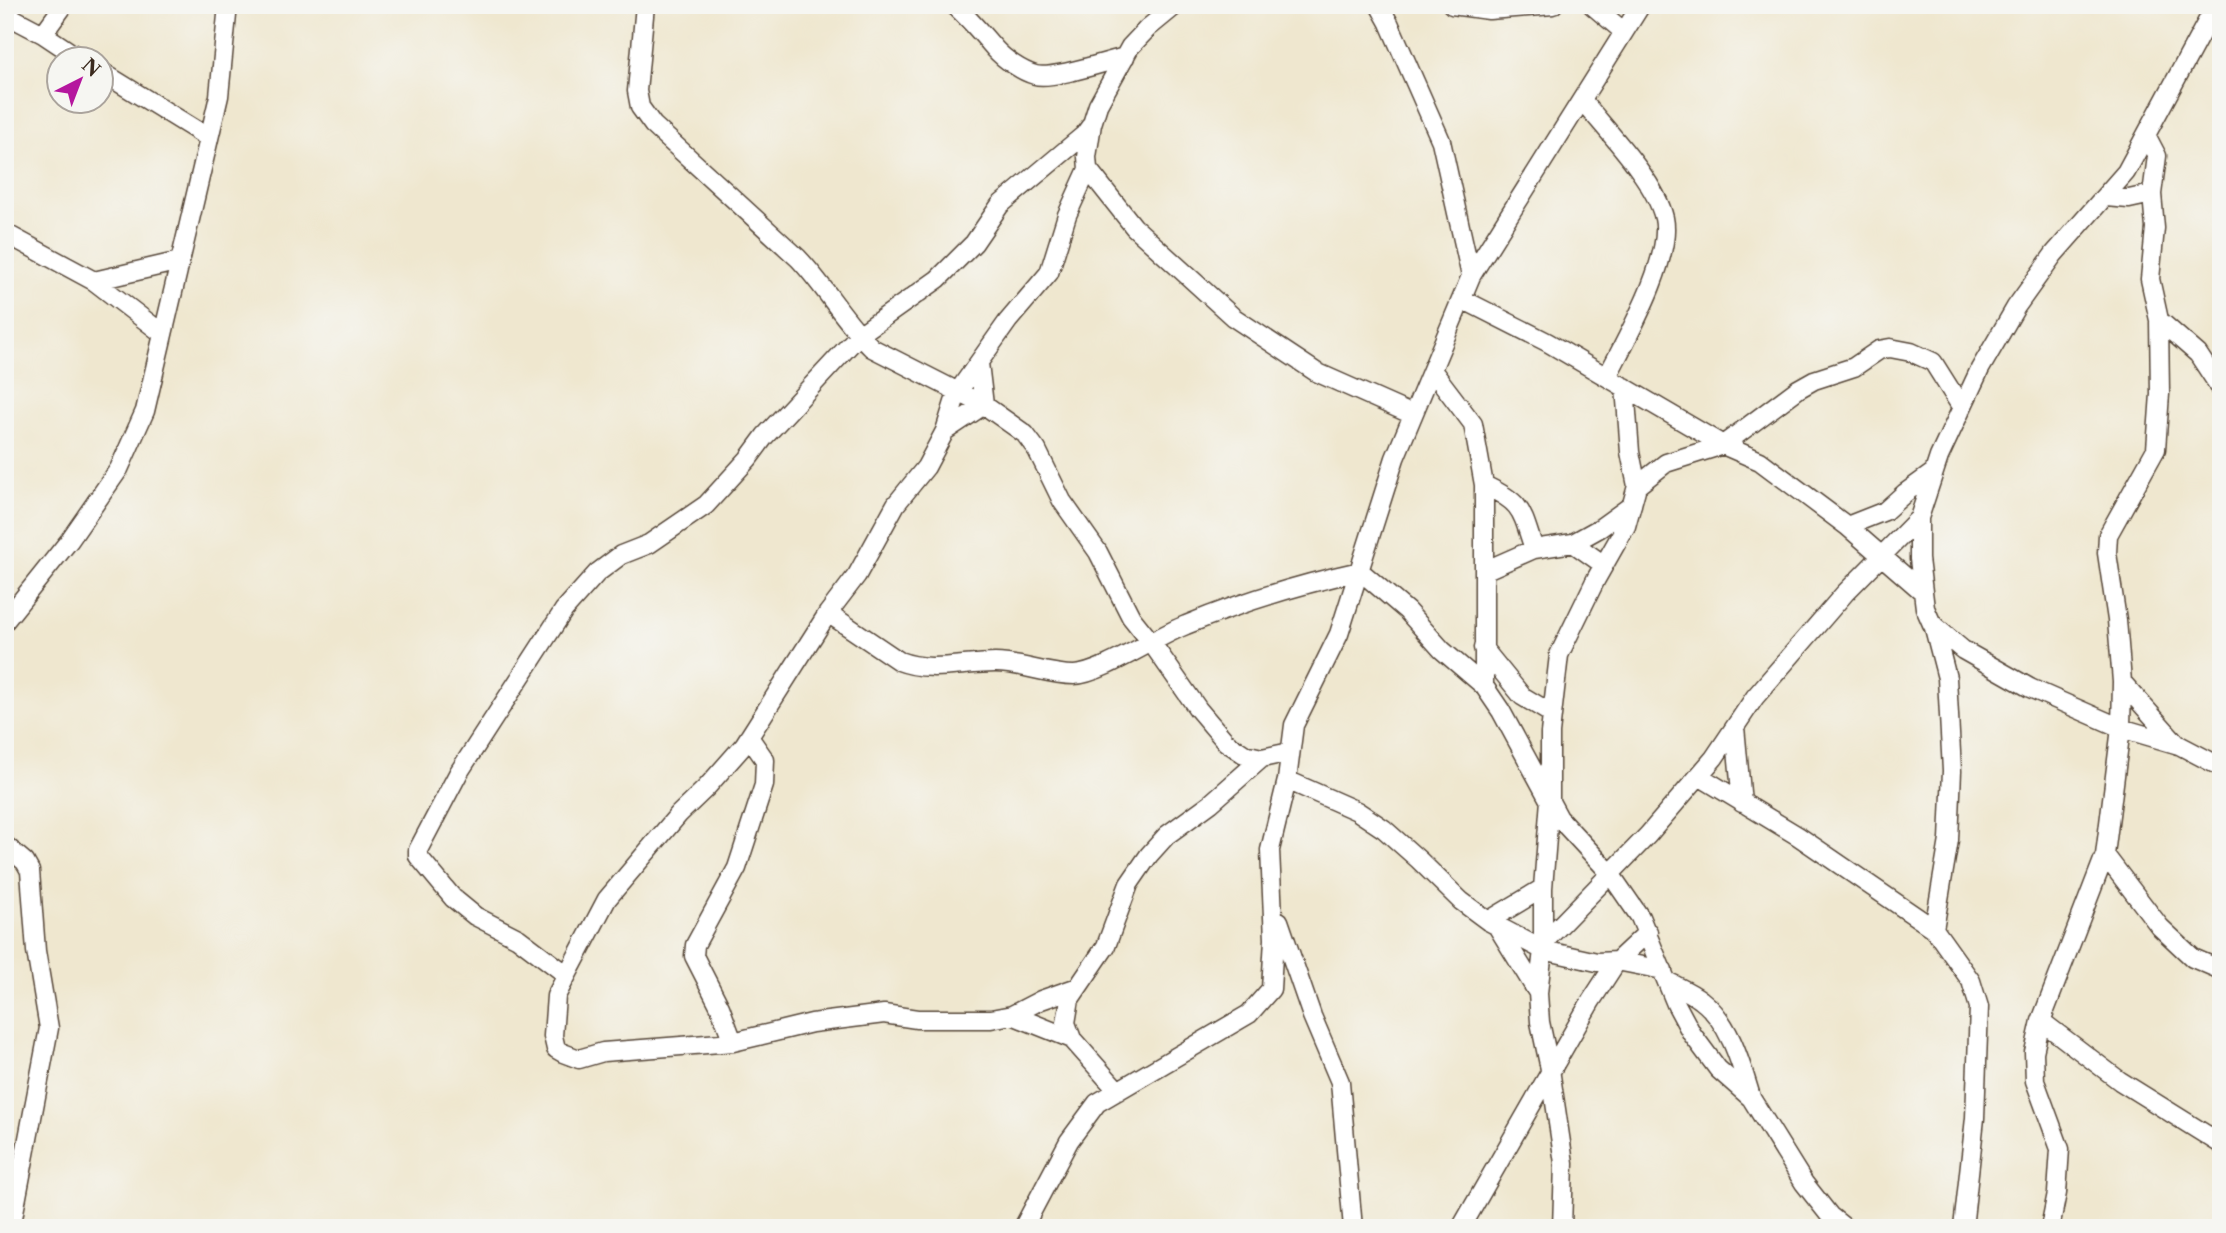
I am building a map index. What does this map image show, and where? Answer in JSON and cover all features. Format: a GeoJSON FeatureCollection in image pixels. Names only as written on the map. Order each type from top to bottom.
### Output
{"type":"FeatureCollection","features":[{"type":"Feature","properties":{"kind":"street"},"geometry":{"type":"LineString","coordinates":[[43,34],[64,5]]}},
{"type":"Feature","properties":{"kind":"street"},"geometry":{"type":"LineString","coordinates":[[5,621],[69,541],[119,469],[145,411],[219,96],[228,5]]}},
{"type":"Feature","properties":{"kind":"street"},"geometry":{"type":"LineString","coordinates":[[645,5],[637,90],[640,107],[653,125],[728,192],[816,277],[859,335],[872,348],[984,405],[1025,434],[1037,450],[1062,501],[1098,552],[1131,617],[1152,642],[1198,709],[1226,742],[1244,754],[1262,758],[1290,752]]}},
{"type":"Feature","properties":{"kind":"street"},"geometry":{"type":"LineString","coordinates":[[954,5],[974,22],[996,50],[1015,65],[1037,76],[1125,57]]}},
{"type":"Feature","properties":{"kind":"street"},"geometry":{"type":"LineString","coordinates":[[1079,987],[1041,1000],[1012,1015],[991,1019],[917,1019],[884,1014],[812,1023],[733,1042],[603,1052],[579,1059],[556,1049],[553,1036],[556,996],[607,899],[679,814],[731,762],[749,737],[828,613],[857,575],[895,504],[926,467],[945,431],[957,393],[1009,321],[1049,273],[1067,215],[1088,163],[1092,124],[1098,105],[1130,47],[1176,5]]}},
{"type":"Feature","properties":{"kind":"street"},"geometry":{"type":"LineString","coordinates":[[1379,5],[1441,141],[1471,276]]}},
{"type":"Feature","properties":{"kind":"street"},"geometry":{"type":"LineString","coordinates":[[1452,5],[1489,10],[1553,5]]}},
{"type":"Feature","properties":{"kind":"street"},"geometry":{"type":"LineString","coordinates":[[1592,5],[1624,32]]}},
{"type":"Feature","properties":{"kind":"street"},"geometry":{"type":"LineString","coordinates":[[1023,1228],[1069,1141],[1097,1104],[1249,1014],[1271,989],[1274,939],[1270,850],[1287,780],[1294,725],[1339,634],[1395,458],[1471,276],[1641,5]]}},
{"type":"Feature","properties":{"kind":"street"},"geometry":{"type":"LineString","coordinates":[[1934,929],[1949,840],[1952,771],[1947,678],[1933,624],[1925,608],[1919,559],[1919,518],[1934,472],[1980,369],[2016,307],[2054,254],[2126,172],[2168,93],[2213,21],[2216,5]]}},
{"type":"Feature","properties":{"kind":"street"},"geometry":{"type":"LineString","coordinates":[[5,14],[61,46]]}},
{"type":"Feature","properties":{"kind":"street"},"geometry":{"type":"LineString","coordinates":[[1091,66],[1098,105]]}},
{"type":"Feature","properties":{"kind":"street"},"geometry":{"type":"LineString","coordinates":[[116,81],[209,138]]}},
{"type":"Feature","properties":{"kind":"street"},"geometry":{"type":"LineString","coordinates":[[2050,1228],[2057,1194],[2060,1149],[2035,1081],[2034,1052],[2041,1021],[2105,855],[2122,728],[2122,682],[2117,620],[2107,553],[2108,535],[2156,449],[2160,394],[2158,320],[2150,279],[2155,228],[2152,194],[2168,93]]}},
{"type":"Feature","properties":{"kind":"street"},"geometry":{"type":"LineString","coordinates":[[1582,100],[1648,184],[1664,217],[1666,237],[1637,318],[1607,377]]}},
{"type":"Feature","properties":{"kind":"street"},"geometry":{"type":"LineString","coordinates":[[567,975],[518,938],[491,926],[453,898],[418,856],[418,850],[458,772],[564,610],[608,564],[621,555],[649,544],[706,505],[765,436],[859,335],[938,279],[974,243],[1000,205],[1084,135],[1092,124]]}},
{"type":"Feature","properties":{"kind":"street"},"geometry":{"type":"LineString","coordinates":[[2146,135],[2156,162]]}},
{"type":"Feature","properties":{"kind":"street"},"geometry":{"type":"LineString","coordinates":[[1070,147],[1088,163],[1134,227],[1233,317],[1316,372],[1413,415]]}},
{"type":"Feature","properties":{"kind":"street"},"geometry":{"type":"LineString","coordinates":[[2117,183],[2130,181],[2156,162]]}},
{"type":"Feature","properties":{"kind":"street"},"geometry":{"type":"LineString","coordinates":[[2106,197],[2129,198],[2152,194]]}},
{"type":"Feature","properties":{"kind":"street"},"geometry":{"type":"LineString","coordinates":[[5,233],[94,281],[163,334]]}},
{"type":"Feature","properties":{"kind":"street"},"geometry":{"type":"LineString","coordinates":[[94,281],[180,261]]}},
{"type":"Feature","properties":{"kind":"street"},"geometry":{"type":"LineString","coordinates":[[1462,299],[1547,342],[1723,445],[1760,461],[1847,526],[1923,592]]}},
{"type":"Feature","properties":{"kind":"street"},"geometry":{"type":"LineString","coordinates":[[2158,320],[2198,354],[2221,389]]}},
{"type":"Feature","properties":{"kind":"street"},"geometry":{"type":"LineString","coordinates":[[1637,486],[1666,463],[1723,445],[1814,380],[1846,371],[1879,350],[1890,348],[1911,352],[1933,362],[1962,408]]}},
{"type":"Feature","properties":{"kind":"street"},"geometry":{"type":"LineString","coordinates":[[979,363],[984,405]]}},
{"type":"Feature","properties":{"kind":"street"},"geometry":{"type":"LineString","coordinates":[[1432,370],[1473,424],[1484,485],[1484,686]]}},
{"type":"Feature","properties":{"kind":"street"},"geometry":{"type":"LineString","coordinates":[[1562,1228],[1564,1163],[1540,1021],[1538,993],[1550,800],[1550,733],[1559,655],[1626,526],[1637,486],[1630,452],[1625,387]]}},
{"type":"Feature","properties":{"kind":"street"},"geometry":{"type":"LineString","coordinates":[[945,431],[984,405]]}},
{"type":"Feature","properties":{"kind":"street"},"geometry":{"type":"LineString","coordinates":[[1847,526],[1885,511],[1934,472]]}},
{"type":"Feature","properties":{"kind":"street"},"geometry":{"type":"LineString","coordinates":[[1484,485],[1515,502],[1534,549]]}},
{"type":"Feature","properties":{"kind":"street"},"geometry":{"type":"LineString","coordinates":[[1484,570],[1534,549],[1573,543],[1601,528],[1632,505]]}},
{"type":"Feature","properties":{"kind":"street"},"geometry":{"type":"LineString","coordinates":[[1543,946],[1609,872],[1648,835],[1699,776],[1755,697],[1845,593],[1919,518]]}},
{"type":"Feature","properties":{"kind":"street"},"geometry":{"type":"LineString","coordinates":[[1573,543],[1604,565]]}},
{"type":"Feature","properties":{"kind":"street"},"geometry":{"type":"LineString","coordinates":[[828,613],[899,661],[912,666],[994,663],[1076,675],[1097,668],[1184,625],[1305,583],[1360,571]]}},
{"type":"Feature","properties":{"kind":"street"},"geometry":{"type":"LineString","coordinates":[[1360,571],[1406,611],[1442,650],[1484,686],[1518,741],[1559,818],[1609,872],[1648,932],[1692,1034],[1718,1069],[1751,1098]]}},
{"type":"Feature","properties":{"kind":"street"},"geometry":{"type":"LineString","coordinates":[[1933,624],[1963,650],[2030,688],[2122,728],[2179,746],[2221,767]]}},
{"type":"Feature","properties":{"kind":"street"},"geometry":{"type":"LineString","coordinates":[[1483,648],[1522,696],[1552,714]]}},
{"type":"Feature","properties":{"kind":"street"},"geometry":{"type":"LineString","coordinates":[[2122,682],[2179,746]]}},
{"type":"Feature","properties":{"kind":"street"},"geometry":{"type":"LineString","coordinates":[[1735,727],[1742,803]]}},
{"type":"Feature","properties":{"kind":"street"},"geometry":{"type":"LineString","coordinates":[[1518,741],[1550,733]]}},
{"type":"Feature","properties":{"kind":"street"},"geometry":{"type":"LineString","coordinates":[[733,1042],[720,1007],[694,956],[695,946],[737,868],[764,785],[765,760],[749,737]]}},
{"type":"Feature","properties":{"kind":"street"},"geometry":{"type":"LineString","coordinates":[[1118,1091],[1072,1039],[1066,1023],[1070,999],[1106,946],[1129,884],[1149,855],[1167,835],[1211,803],[1262,758]]}},
{"type":"Feature","properties":{"kind":"street"},"geometry":{"type":"LineString","coordinates":[[1699,776],[1798,836],[1934,929],[1971,981],[1979,1007],[1975,1118],[1963,1228]]}},
{"type":"Feature","properties":{"kind":"street"},"geometry":{"type":"LineString","coordinates":[[1287,780],[1357,811],[1384,829],[1461,901],[1492,923],[1543,946],[1597,962],[1617,961],[1665,976],[1701,999],[1721,1020],[1742,1067],[1751,1098],[1804,1183],[1830,1216],[1845,1228]]}},
{"type":"Feature","properties":{"kind":"street"},"geometry":{"type":"LineString","coordinates":[[5,845],[25,862],[30,871],[36,951],[49,1028],[11,1228]]}},
{"type":"Feature","properties":{"kind":"street"},"geometry":{"type":"LineString","coordinates":[[2105,855],[2160,927],[2193,958],[2221,970]]}},
{"type":"Feature","properties":{"kind":"street"},"geometry":{"type":"LineString","coordinates":[[1492,923],[1543,888]]}},
{"type":"Feature","properties":{"kind":"street"},"geometry":{"type":"LineString","coordinates":[[1273,905],[1312,1016],[1340,1082],[1353,1228]]}},
{"type":"Feature","properties":{"kind":"street"},"geometry":{"type":"LineString","coordinates":[[1492,923],[1538,993]]}},
{"type":"Feature","properties":{"kind":"street"},"geometry":{"type":"LineString","coordinates":[[1461,1228],[1550,1069],[1617,961],[1648,932]]}},
{"type":"Feature","properties":{"kind":"street"},"geometry":{"type":"LineString","coordinates":[[1012,1015],[1072,1039]]}},
{"type":"Feature","properties":{"kind":"street"},"geometry":{"type":"LineString","coordinates":[[2041,1021],[2120,1081],[2221,1144]]}}]}
